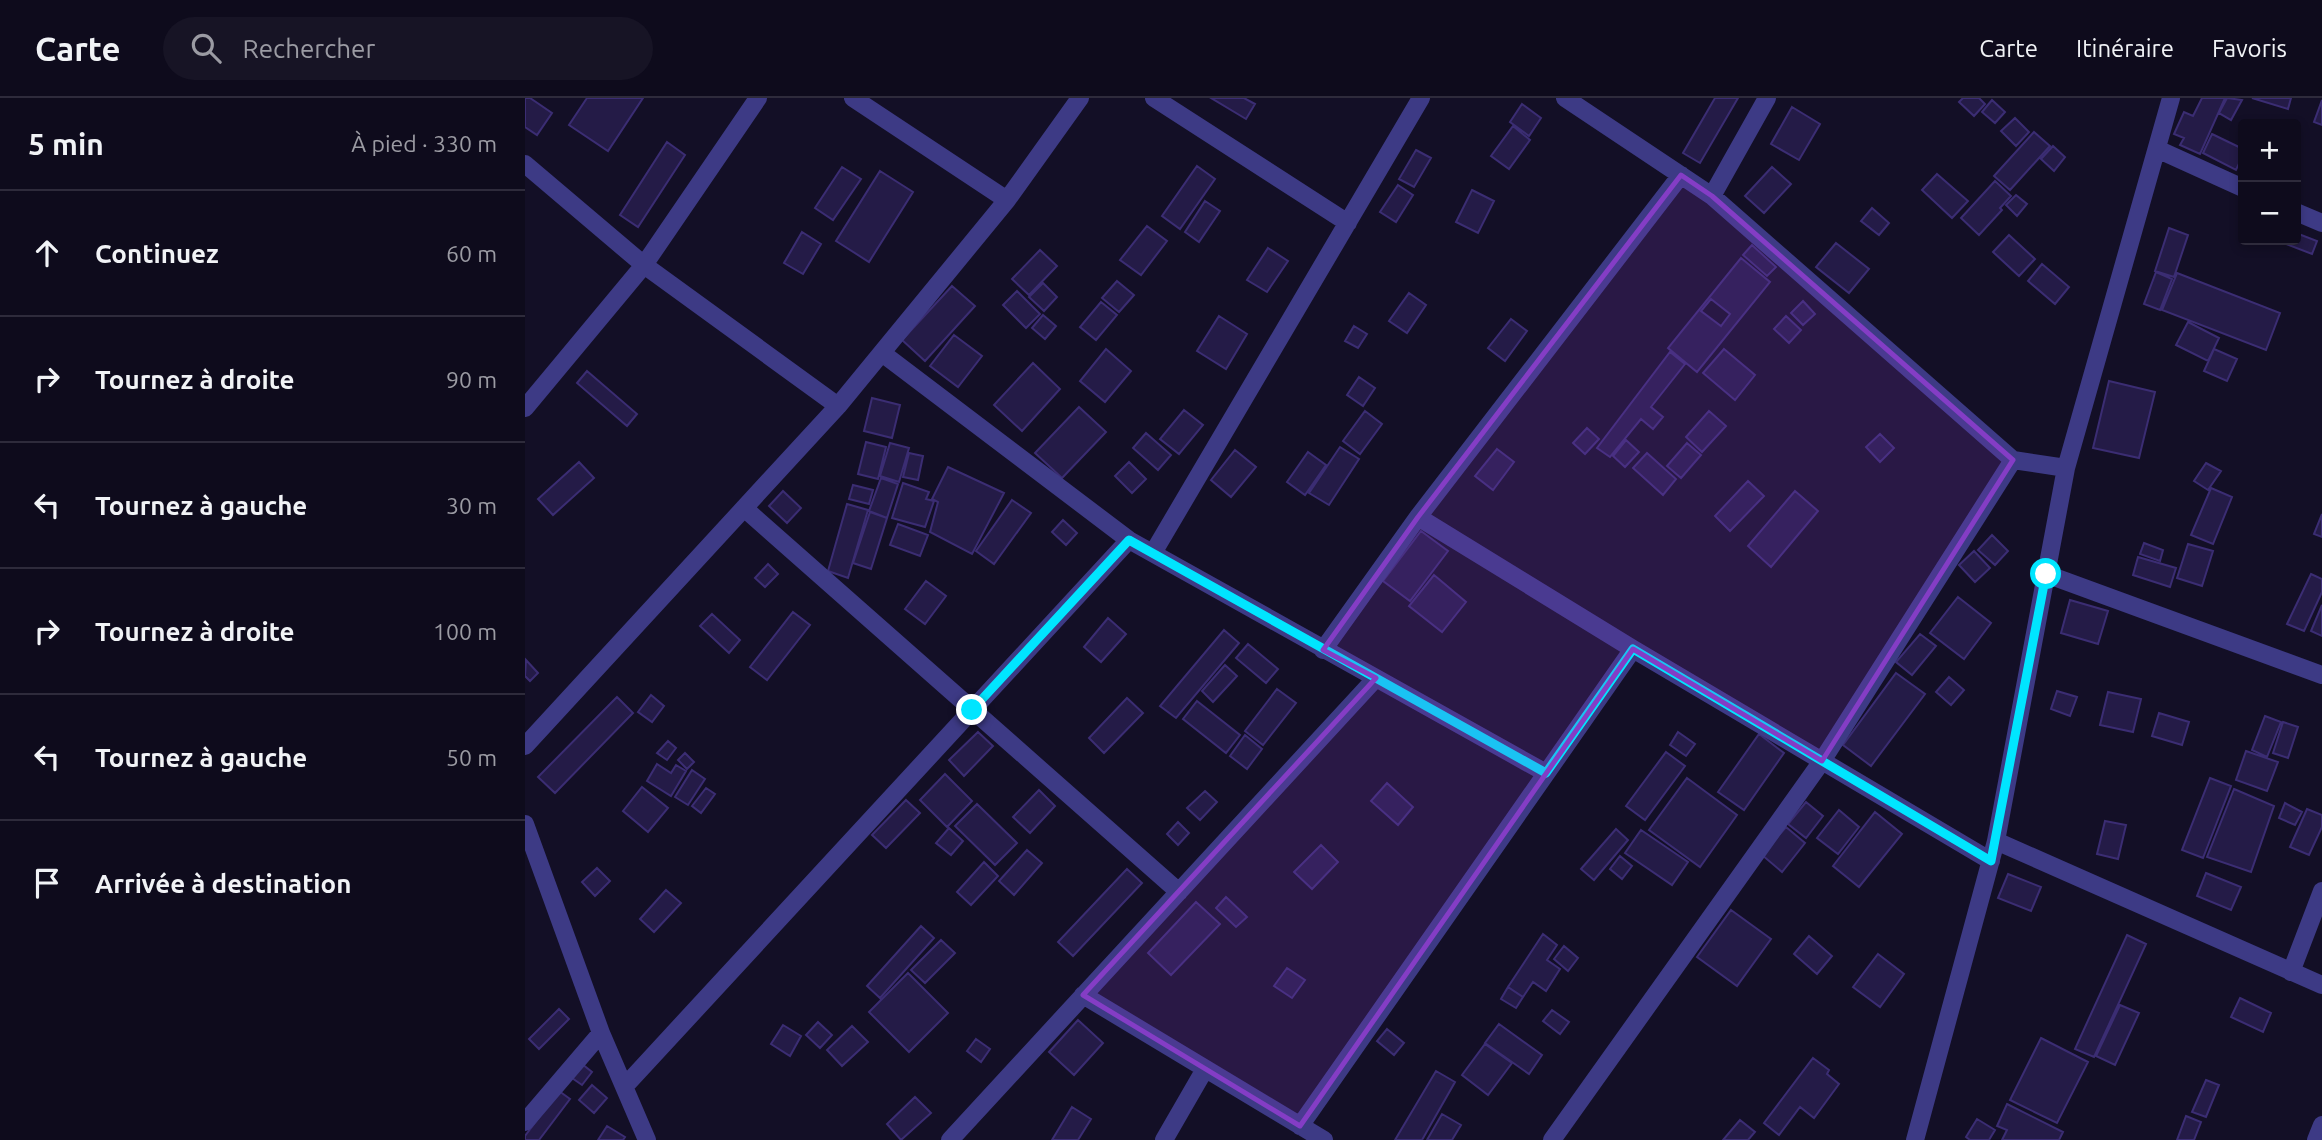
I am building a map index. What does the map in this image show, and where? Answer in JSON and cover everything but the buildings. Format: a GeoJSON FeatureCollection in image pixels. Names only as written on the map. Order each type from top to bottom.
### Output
{"type":"FeatureCollection","features":[{"type":"Feature","properties":{"kind":"street"},"geometry":{"type":"LineString","coordinates":[[525,408],[644,265],[758,98]]}},
{"type":"Feature","properties":{"kind":"street"},"geometry":{"type":"LineString","coordinates":[[853,98],[1007,200]]}},
{"type":"Feature","properties":{"kind":"street"},"geometry":{"type":"LineString","coordinates":[[525,746],[838,406],[1007,200],[1080,98]]}},
{"type":"Feature","properties":{"kind":"street"},"geometry":{"type":"LineString","coordinates":[[1154,98],[1347,223]]}},
{"type":"Feature","properties":{"kind":"street"},"geometry":{"type":"LineString","coordinates":[[1153,553],[1421,98]]}},
{"type":"Feature","properties":{"kind":"street"},"geometry":{"type":"LineString","coordinates":[[1565,98],[1712,196],[2013,460],[2066,468]]}},
{"type":"Feature","properties":{"kind":"street"},"geometry":{"type":"LineString","coordinates":[[1712,196],[1767,98]]}},
{"type":"Feature","properties":{"kind":"street"},"geometry":{"type":"LineString","coordinates":[[1918,1139],[1996,841],[2066,468],[2171,98]]}},
{"type":"Feature","properties":{"kind":"street"},"geometry":{"type":"LineString","coordinates":[[2157,149],[2238,186]]}},
{"type":"Feature","properties":{"kind":"street"},"geometry":{"type":"LineString","coordinates":[[525,164],[644,265],[838,406]]}},
{"type":"Feature","properties":{"kind":"street"},"geometry":{"type":"LineString","coordinates":[[1323,650],[1418,517],[1681,175]]}},
{"type":"Feature","properties":{"kind":"street"},"geometry":{"type":"LineString","coordinates":[[2301,214],[2322,223]]}},
{"type":"Feature","properties":{"kind":"street"},"geometry":{"type":"LineString","coordinates":[[882,353],[1129,540],[1546,773]]}},
{"type":"Feature","properties":{"kind":"street"},"geometry":{"type":"LineString","coordinates":[[1552,1140],[1822,761],[2013,460]]}},
{"type":"Feature","properties":{"kind":"street"},"geometry":{"type":"LineString","coordinates":[[744,508],[1179,892]]}},
{"type":"Feature","properties":{"kind":"street"},"geometry":{"type":"LineString","coordinates":[[1418,517],[1633,649],[1991,861]]}},
{"type":"Feature","properties":{"kind":"street"},"geometry":{"type":"LineString","coordinates":[[625,1086],[1129,540]]}},
{"type":"Feature","properties":{"kind":"street"},"geometry":{"type":"LineString","coordinates":[[2046,574],[2322,675]]}},
{"type":"Feature","properties":{"kind":"street"},"geometry":{"type":"LineString","coordinates":[[1300,1126],[1633,649]]}},
{"type":"Feature","properties":{"kind":"street"},"geometry":{"type":"LineString","coordinates":[[950,1140],[1376,678]]}},
{"type":"Feature","properties":{"kind":"street"},"geometry":{"type":"LineString","coordinates":[[525,824],[601,1033],[647,1140]]}},
{"type":"Feature","properties":{"kind":"street"},"geometry":{"type":"LineString","coordinates":[[1996,841],[2322,985]]}},
{"type":"Feature","properties":{"kind":"street"},"geometry":{"type":"LineString","coordinates":[[2291,972],[2322,891]]}},
{"type":"Feature","properties":{"kind":"street"},"geometry":{"type":"LineString","coordinates":[[1083,995],[1324,1140]]}},
{"type":"Feature","properties":{"kind":"street"},"geometry":{"type":"LineString","coordinates":[[525,1122],[601,1033]]}},
{"type":"Feature","properties":{"kind":"street"},"geometry":{"type":"LineString","coordinates":[[1164,1140],[1205,1069]]}},
{"type":"Feature","properties":{"kind":"street"},"geometry":{"type":"LineString","coordinates":[[2316,1140],[2322,1125]]}},
{"type":"Feature","properties":{"kind":"highlighted area"},"geometry":{"type":"Polygon","coordinates":[[[1681,175],[1712,196],[2013,460],[1822,761],[1633,649],[1300,1126],[1083,995],[1376,678],[1323,650],[1418,517],[1681,175]]]}},
{"type":"Feature","properties":{"kind":"route"},"geometry":{"type":"LineString","coordinates":[[972,710],[1129,540],[1546,773],[1633,649],[1991,861],[2046,574]]}}]}
